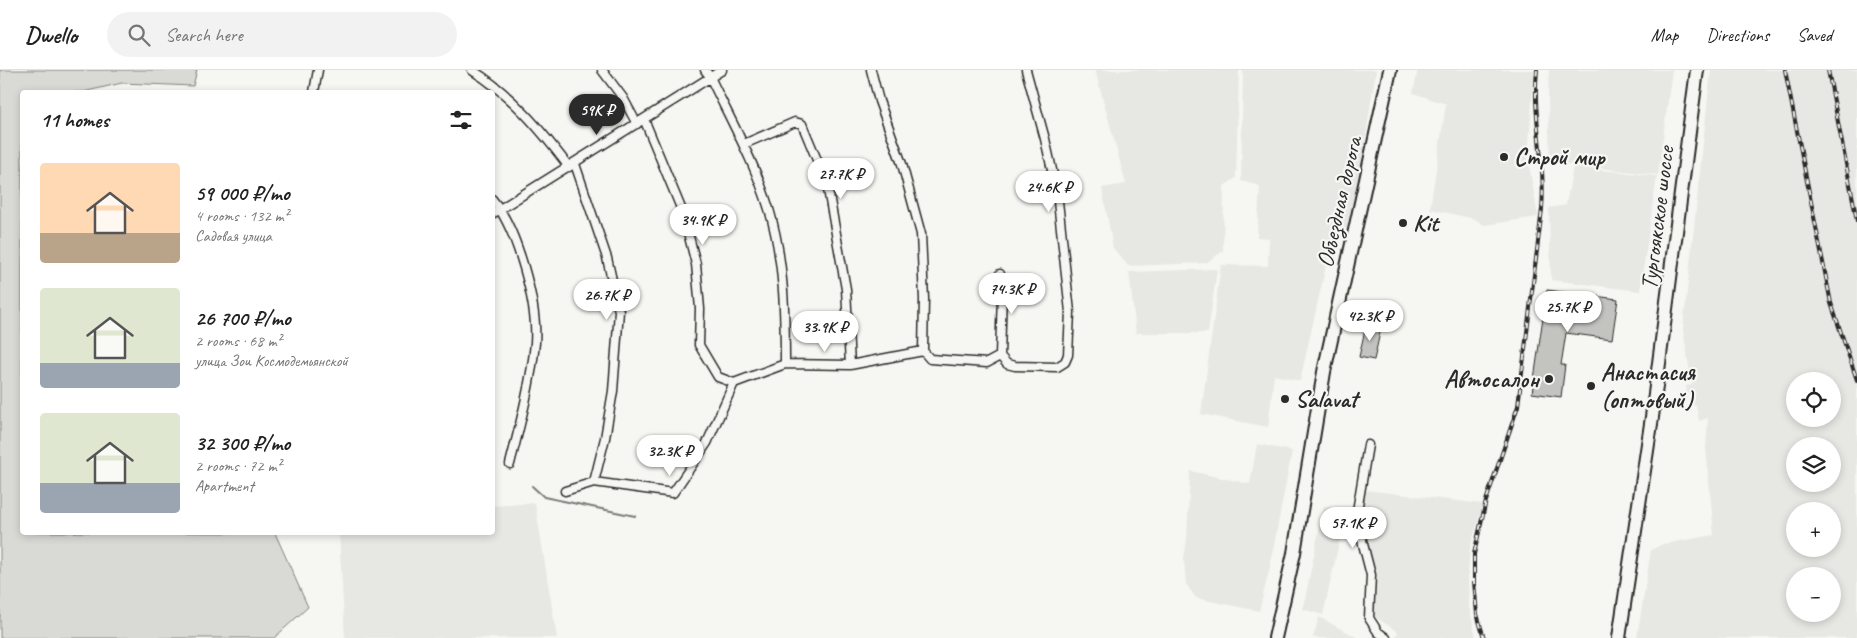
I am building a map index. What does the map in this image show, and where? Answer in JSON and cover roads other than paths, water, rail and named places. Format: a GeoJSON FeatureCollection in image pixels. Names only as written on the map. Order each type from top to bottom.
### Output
{"type":"FeatureCollection","features":[{"type":"Feature","properties":{"kind":"main road","name":"Объездная дорога"},"geometry":{"type":"LineString","coordinates":[[1275,638],[1294,553],[1324,372],[1390,70]]}},
{"type":"Feature","properties":{"kind":"main road","name":"Тургоякское шоссе"},"geometry":{"type":"LineString","coordinates":[[1619,638],[1653,409],[1697,70]]}},
{"type":"Feature","properties":{"kind":"street"},"geometry":{"type":"LineString","coordinates":[[314,90],[318,70]]}},
{"type":"Feature","properties":{"kind":"street"},"geometry":{"type":"LineString","coordinates":[[472,70],[490,81],[519,106],[572,166],[607,258],[619,311],[613,391],[594,482]]}},
{"type":"Feature","properties":{"kind":"street"},"geometry":{"type":"LineString","coordinates":[[602,70],[641,121],[683,213],[694,256],[700,309],[699,345],[718,377],[734,383],[786,364],[850,365],[923,351]]}},
{"type":"Feature","properties":{"kind":"street"},"geometry":{"type":"LineString","coordinates":[[705,70],[744,144],[769,209],[778,246],[785,303],[786,364]]}},
{"type":"Feature","properties":{"kind":"street"},"geometry":{"type":"LineString","coordinates":[[495,212],[572,166],[722,70]]}},
{"type":"Feature","properties":{"kind":"street"},"geometry":{"type":"LineString","coordinates":[[871,70],[879,101],[902,164],[921,234],[924,299],[923,351],[930,359],[987,363],[1000,356]]}},
{"type":"Feature","properties":{"kind":"street"},"geometry":{"type":"LineString","coordinates":[[1000,274],[1002,294],[1000,356],[1006,364],[1015,366],[1057,367],[1065,362],[1068,355],[1070,312],[1057,192],[1026,70]]}},
{"type":"Feature","properties":{"kind":"street"},"geometry":{"type":"LineString","coordinates":[[744,144],[794,122],[802,124],[807,132],[827,184],[846,289],[850,365]]}},
{"type":"Feature","properties":{"kind":"street"},"geometry":{"type":"LineString","coordinates":[[495,202],[501,209],[520,253],[531,296],[535,342],[510,464]]}},
{"type":"Feature","properties":{"kind":"street"},"geometry":{"type":"LineString","coordinates":[[565,491],[594,482],[673,493],[707,444],[734,383]]}},
{"type":"Feature","properties":{"kind":"street"},"geometry":{"type":"LineString","coordinates":[[1368,445],[1356,517],[1371,574],[1369,618],[1378,632],[1386,638]]}},
{"type":"Feature","properties":{"kind":"waterway"},"geometry":{"type":"LineString","coordinates":[[532,486],[544,497],[635,516]]}},
{"type":"Feature","properties":{"kind":"railway"},"geometry":{"type":"LineString","coordinates":[[1484,638],[1477,614],[1474,554],[1486,501],[1518,406],[1542,209],[1542,174],[1536,105],[1537,70]]}},
{"type":"Feature","properties":{"kind":"railway"},"geometry":{"type":"LineString","coordinates":[[1785,70],[1831,303],[1857,380]]}},
{"type":"Feature","properties":{"kind":"railway"},"geometry":{"type":"LineString","coordinates":[[1828,70],[1857,221]]}},
{"type":"Feature","properties":{"kind":"place","name":"Строй мир"},"geometry":{"type":"Point","coordinates":[1504,157]}},
{"type":"Feature","properties":{"kind":"place","name":"Kit"},"geometry":{"type":"Point","coordinates":[1403,223]}},
{"type":"Feature","properties":{"kind":"place","name":"Автосалон"},"geometry":{"type":"Point","coordinates":[1549,379]}},
{"type":"Feature","properties":{"kind":"place","name":"Анастасия (оптовый)"},"geometry":{"type":"Point","coordinates":[1591,386]}},
{"type":"Feature","properties":{"kind":"place","name":"Salavat"},"geometry":{"type":"Point","coordinates":[1285,399]}}]}
